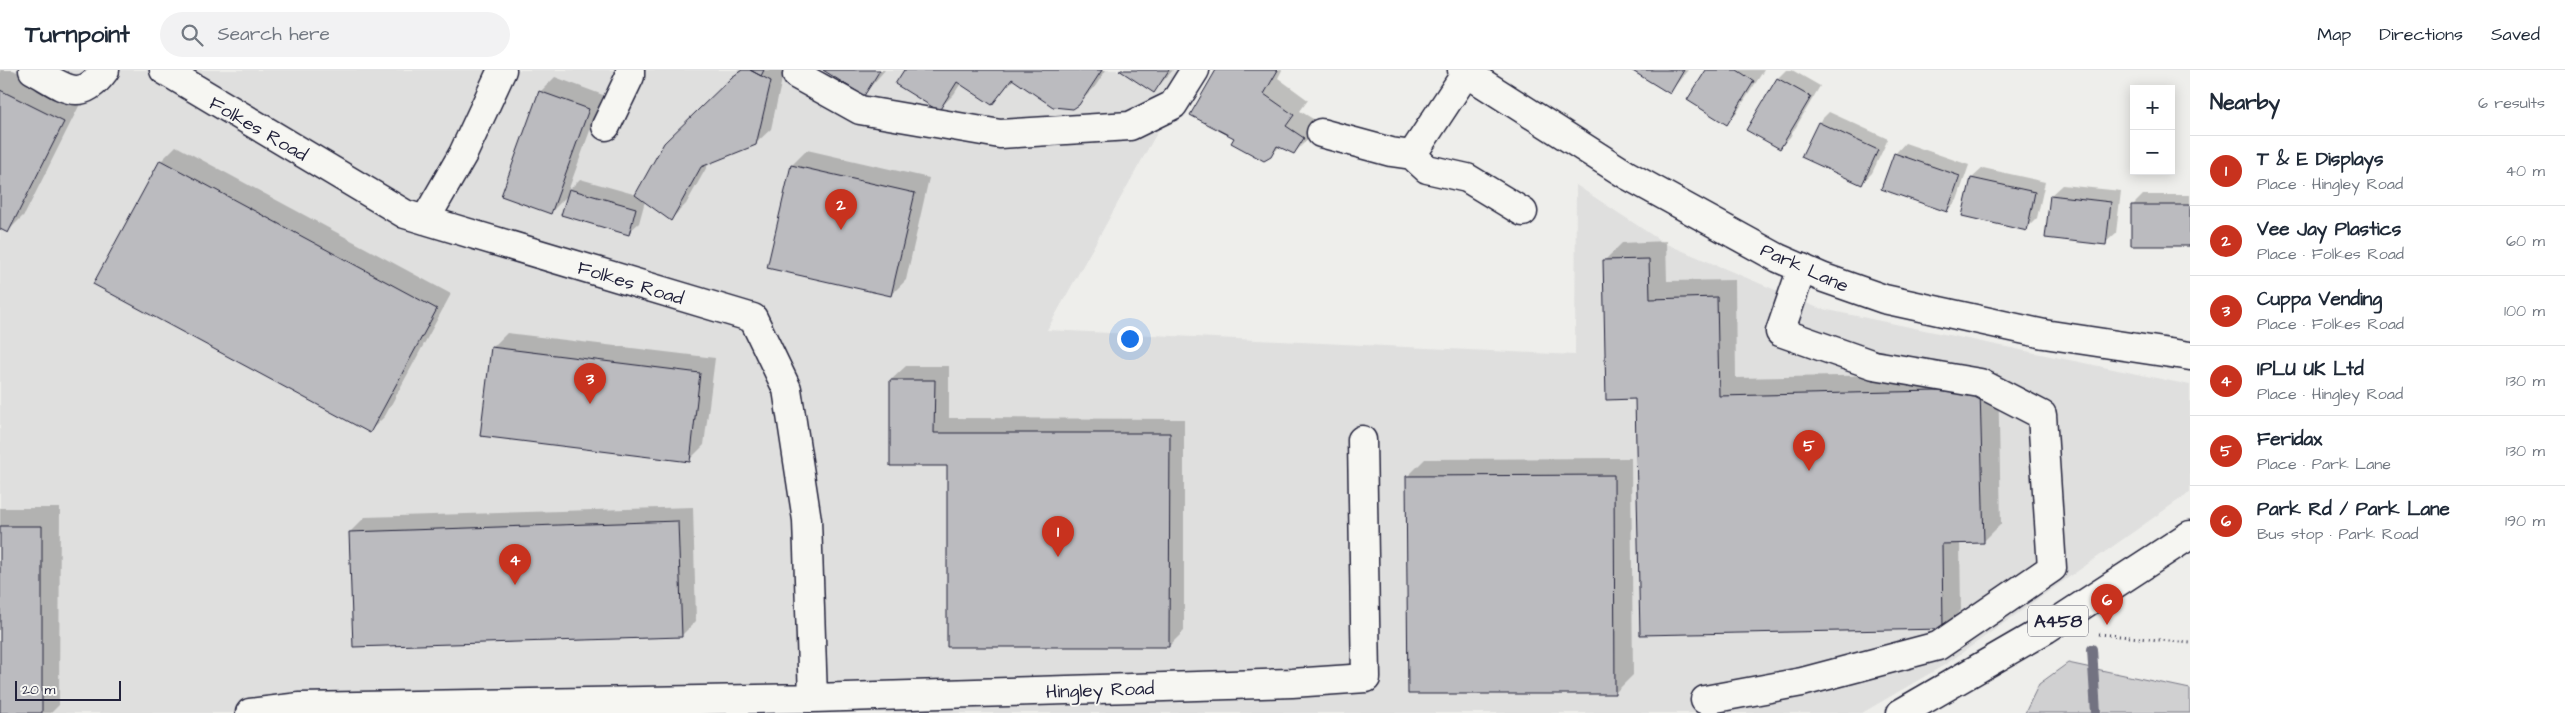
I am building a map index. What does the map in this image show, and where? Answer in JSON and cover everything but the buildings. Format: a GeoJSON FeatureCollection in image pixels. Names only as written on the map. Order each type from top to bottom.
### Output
{"type":"FeatureCollection","features":[{"type":"Feature","properties":{"kind":"main road"},"geometry":{"type":"LineString","coordinates":[[33,70],[64,87],[77,91],[84,91],[94,85],[105,70]]}},
{"type":"Feature","properties":{"kind":"main road","name":"Folkes Road"},"geometry":{"type":"LineString","coordinates":[[164,70],[406,214],[753,318],[786,389],[788,398],[807,520],[814,698]]}},
{"type":"Feature","properties":{"kind":"main road"},"geometry":{"type":"LineString","coordinates":[[424,220],[463,154],[502,70]]}},
{"type":"Feature","properties":{"kind":"main road"},"geometry":{"type":"LineString","coordinates":[[606,126],[630,76],[630,70]]}},
{"type":"Feature","properties":{"kind":"main road"},"geometry":{"type":"LineString","coordinates":[[797,75],[860,110],[1000,134],[1130,126],[1173,105],[1195,70]]}},
{"type":"Feature","properties":{"kind":"main road"},"geometry":{"type":"LineString","coordinates":[[1412,155],[1464,72]]}},
{"type":"Feature","properties":{"kind":"main road","name":"Park Lane"},"geometry":{"type":"LineString","coordinates":[[1464,72],[1627,175],[1778,258],[1802,268],[1884,299],[2044,334],[2190,356]]}},
{"type":"Feature","properties":{"kind":"main road"},"geometry":{"type":"LineString","coordinates":[[1321,133],[1391,152],[1412,155],[1427,169],[1467,178],[1523,212]]}},
{"type":"Feature","properties":{"kind":"main road"},"geometry":{"type":"LineString","coordinates":[[1705,700],[1802,682],[1938,646],[2052,568],[2042,415],[1980,383],[1874,365],[1780,332],[1802,268]]}},
{"type":"Feature","properties":{"kind":"main road","name":"Hingley Road"},"geometry":{"type":"LineString","coordinates":[[250,713],[300,707],[814,698],[1292,683],[1366,678],[1362,440]]}},
{"type":"Feature","properties":{"kind":"main road","name":"A458"},"geometry":{"type":"LineString","coordinates":[[1901,713],[2046,629],[2190,535]]}},
{"type":"Feature","properties":{"kind":"path"},"geometry":{"type":"LineString","coordinates":[[2094,634],[2190,643]]}},
{"type":"Feature","properties":{"kind":"shaded area"},"geometry":{"type":"Polygon","coordinates":[[[0,70],[1192,70],[1047,330],[1575,355],[1576,185],[1664,243],[1818,308],[2190,385],[2190,492],[1946,664],[1862,713],[0,713],[0,70]]]}},
{"type":"Feature","properties":{"kind":"shaded area"},"geometry":{"type":"Polygon","coordinates":[[[2068,663],[2190,689],[2190,713],[2025,713],[2039,684],[2068,663]]]}},
{"type":"Feature","properties":{"kind":"waterway"},"geometry":{"type":"LineString","coordinates":[[2092,649],[2096,713]]}},
{"type":"Feature","properties":{"kind":"place","name":"Vee Jay Plastics"},"geometry":{"type":"Point","coordinates":[841,230]}},
{"type":"Feature","properties":{"kind":"place","name":"Cuppa Vending"},"geometry":{"type":"Point","coordinates":[590,404]}},
{"type":"Feature","properties":{"kind":"place","name":"Feridax"},"geometry":{"type":"Point","coordinates":[1809,471]}},
{"type":"Feature","properties":{"kind":"place","name":"T & E Displays"},"geometry":{"type":"Point","coordinates":[1058,557]}},
{"type":"Feature","properties":{"kind":"place","name":"IPLU UK Ltd"},"geometry":{"type":"Point","coordinates":[515,585]}},
{"type":"Feature","properties":{"kind":"place","name":"Park Rd / Park Lane"},"geometry":{"type":"Point","coordinates":[2107,625]}}]}
